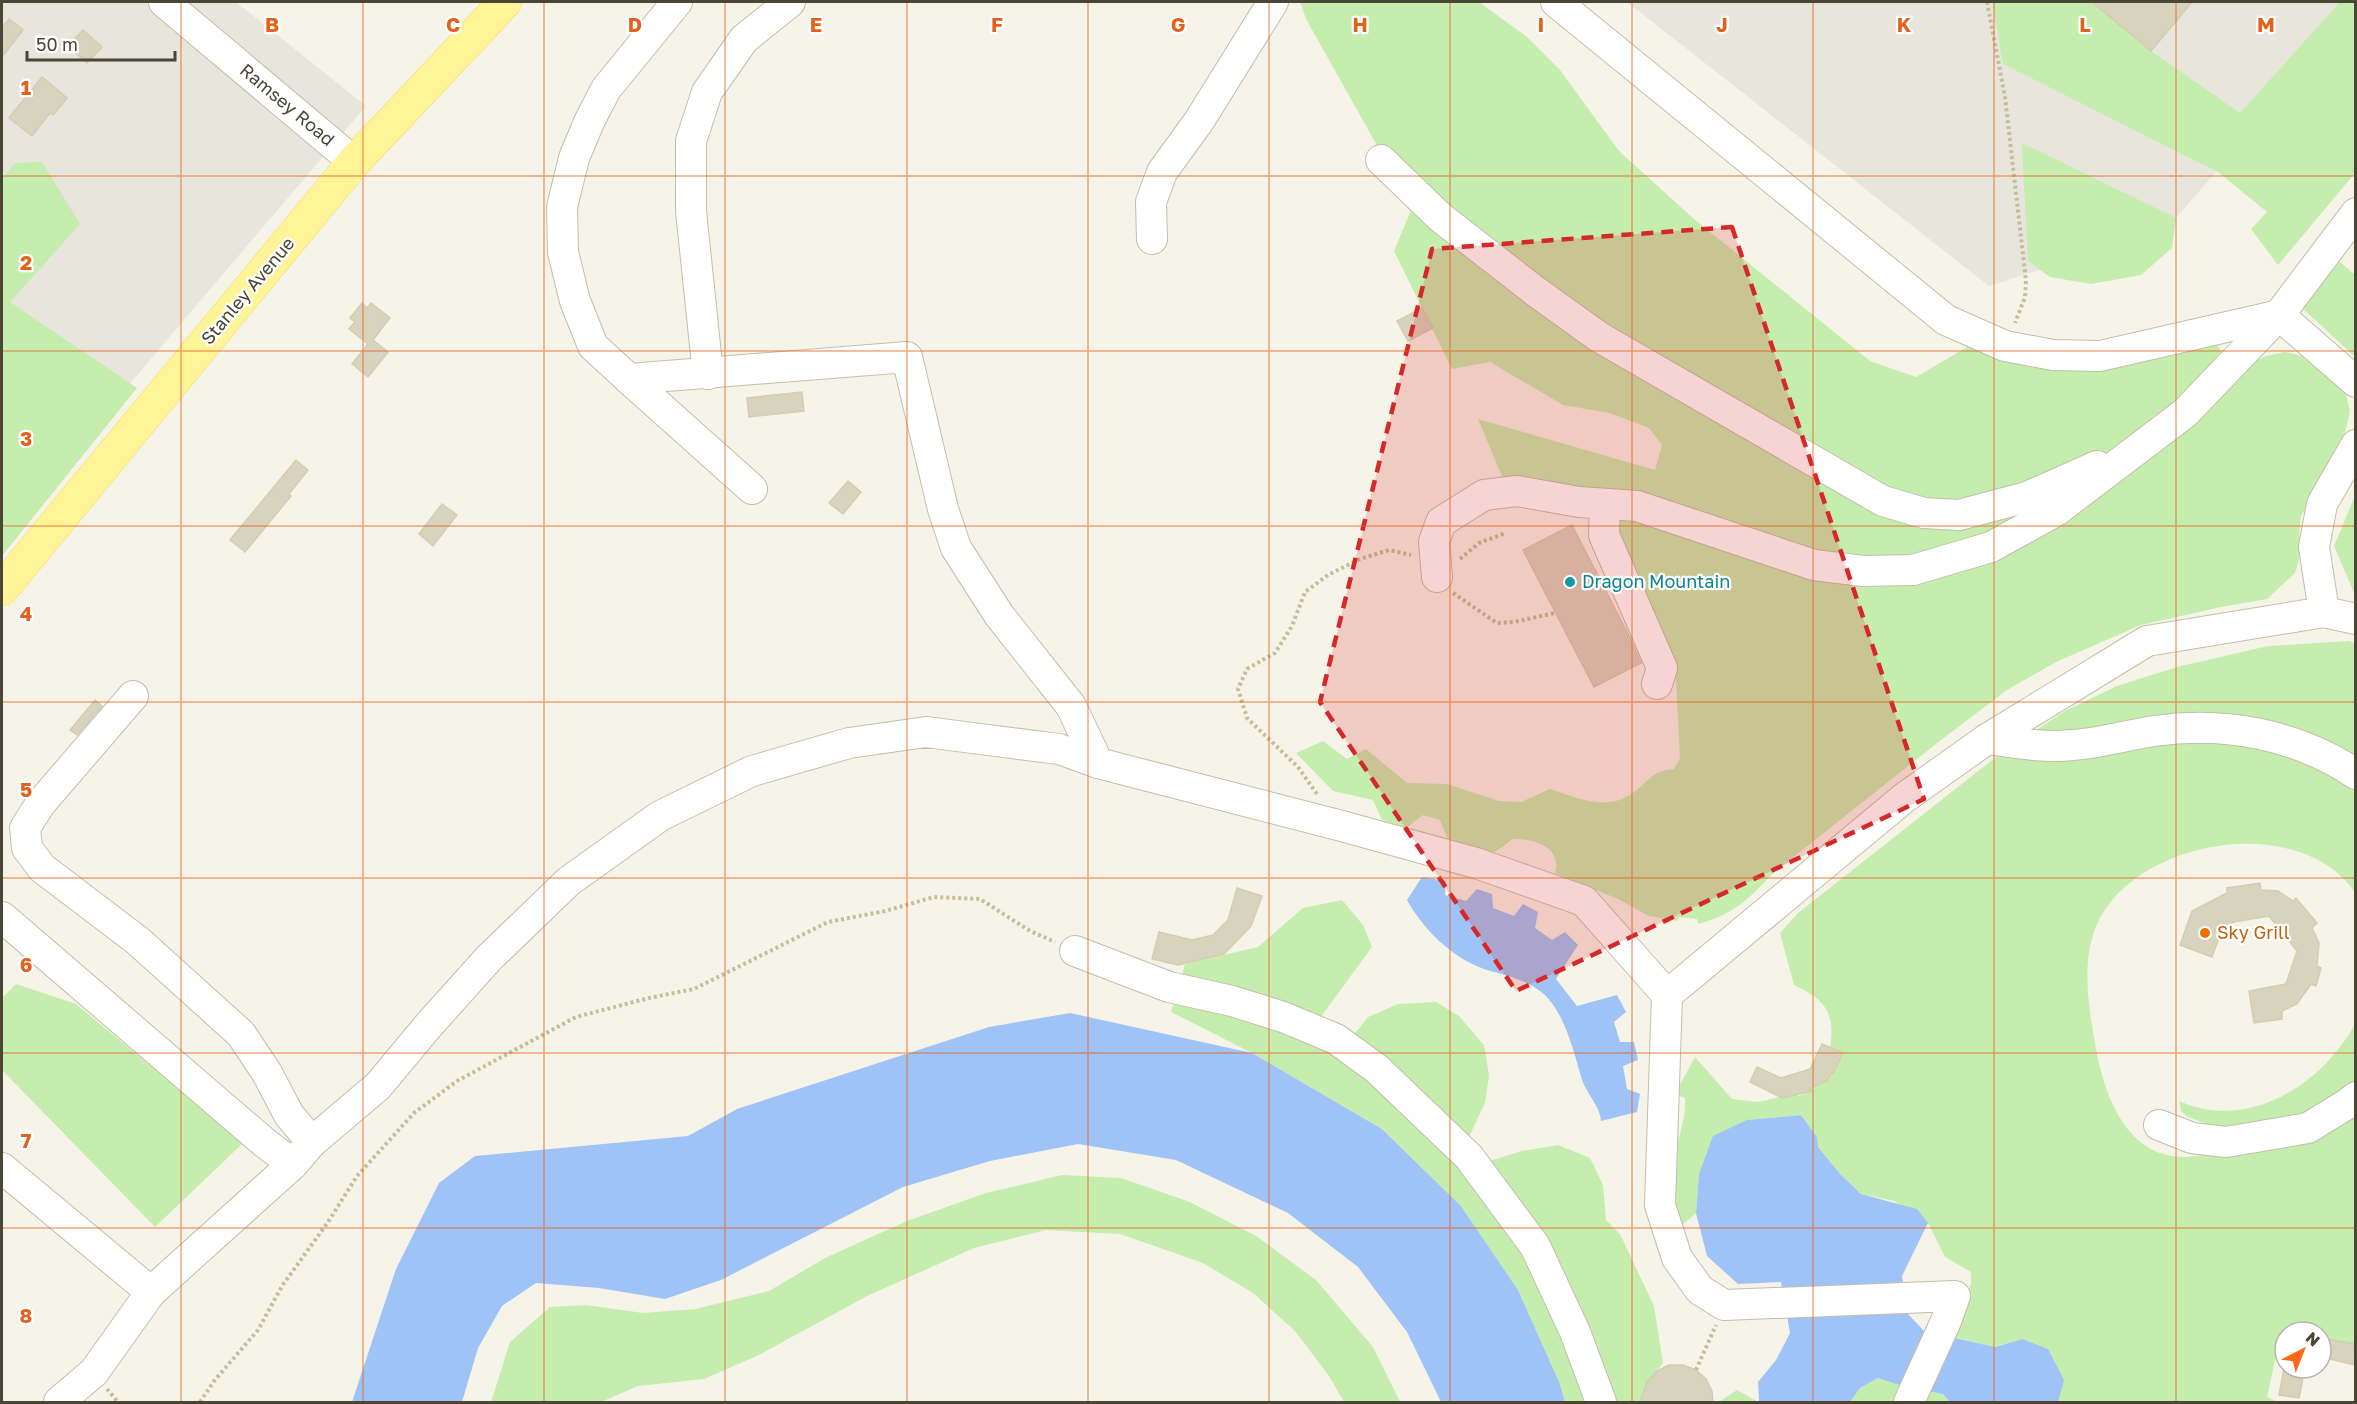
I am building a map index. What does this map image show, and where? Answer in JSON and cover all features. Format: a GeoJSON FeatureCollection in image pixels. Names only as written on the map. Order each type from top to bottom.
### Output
{"type":"FeatureCollection","features":[{"type":"Feature","properties":{"kind":"main road","name":"Stanley Avenue"},"geometry":{"type":"LineString","coordinates":[[2,589],[354,162],[505,2]]}},
{"type":"Feature","properties":{"kind":"street","name":"Ramsey Road"},"geometry":{"type":"LineString","coordinates":[[164,2],[354,162]]}},
{"type":"Feature","properties":{"kind":"street"},"geometry":{"type":"LineString","coordinates":[[677,2],[606,89],[589,122],[574,158],[562,207],[562,252],[575,301],[593,346],[752,489]]}},
{"type":"Feature","properties":{"kind":"street"},"geometry":{"type":"LineString","coordinates":[[708,374],[691,211],[691,141],[707,92],[744,39],[790,2]]}},
{"type":"Feature","properties":{"kind":"street"},"geometry":{"type":"LineString","coordinates":[[1152,239],[1151,202],[1161,172],[1199,121],[1273,2]]}},
{"type":"Feature","properties":{"kind":"street"},"geometry":{"type":"LineString","coordinates":[[1556,2],[1946,320],[2005,346],[2053,355],[2100,356],[2279,315]]}},
{"type":"Feature","properties":{"kind":"street"},"geometry":{"type":"LineString","coordinates":[[1381,160],[1440,217],[1535,291],[1599,337],[1883,501],[1924,513],[1959,515],[2027,497],[2091,467],[2124,459]]}},
{"type":"Feature","properties":{"kind":"street"},"geometry":{"type":"LineString","coordinates":[[1437,577],[1434,542],[1441,522],[1484,495],[1517,491],[1579,502],[1637,506],[1814,565],[1863,571],[1913,570],[1991,547],[2056,511],[2185,413],[2279,315],[2355,213]]}},
{"type":"Feature","properties":{"kind":"street"},"geometry":{"type":"LineString","coordinates":[[2279,315],[2355,382]]}},
{"type":"Feature","properties":{"kind":"street"},"geometry":{"type":"LineString","coordinates":[[629,379],[907,357],[943,509],[956,548],[999,615],[1071,706],[1098,763]]}},
{"type":"Feature","properties":{"kind":"street"},"geometry":{"type":"LineString","coordinates":[[2324,612],[2314,547],[2322,504],[2355,445]]}},
{"type":"Feature","properties":{"kind":"street"},"geometry":{"type":"LineString","coordinates":[[1605,504],[1604,535],[1662,668],[1657,684]]}},
{"type":"Feature","properties":{"kind":"street"},"geometry":{"type":"LineString","coordinates":[[1667,995],[1904,798],[1987,739],[2147,641],[2324,612],[2355,619]]}},
{"type":"Feature","properties":{"kind":"street"},"geometry":{"type":"LineString","coordinates":[[133,696],[41,803],[25,828],[27,848],[42,868],[138,941],[241,1034],[267,1073],[289,1115],[303,1153]]}},
{"type":"Feature","properties":{"kind":"street"},"geometry":{"type":"LineString","coordinates":[[1987,739],[2029,745],[2072,746],[2155,731],[2196,727],[2248,731],[2272,736],[2307,748],[2355,774]]}},
{"type":"Feature","properties":{"kind":"street"},"geometry":{"type":"LineString","coordinates":[[65,1401],[94,1372],[151,1292],[378,1086],[489,958],[569,881],[660,816],[752,771],[849,743],[926,732],[1059,750],[1098,763],[1476,863],[1584,901],[1667,995],[1660,1205],[1677,1258],[1700,1290],[1724,1305],[1955,1296],[1909,1402]]}},
{"type":"Feature","properties":{"kind":"street"},"geometry":{"type":"LineString","coordinates":[[5,928],[256,1135],[303,1153]]}},
{"type":"Feature","properties":{"kind":"street"},"geometry":{"type":"LineString","coordinates":[[1075,951],[1168,987],[1232,1001],[1282,1017],[1335,1039],[1377,1069],[1469,1157],[1535,1246],[1575,1332],[1601,1402]]}},
{"type":"Feature","properties":{"kind":"street"},"geometry":{"type":"LineString","coordinates":[[2159,1125],[2192,1138],[2226,1142],[2308,1128],[2348,1104],[2355,1097]]}},
{"type":"Feature","properties":{"kind":"street"},"geometry":{"type":"LineString","coordinates":[[2,1168],[151,1292]]}},
{"type":"Feature","properties":{"kind":"path"},"geometry":{"type":"LineString","coordinates":[[1987,2],[2005,97],[2026,281],[2025,297],[2005,346]]}},
{"type":"Feature","properties":{"kind":"path"},"geometry":{"type":"LineString","coordinates":[[1437,577],[1479,543],[1506,533]]}},
{"type":"Feature","properties":{"kind":"path"},"geometry":{"type":"LineString","coordinates":[[1338,825],[1298,767],[1247,718],[1238,689],[1247,669],[1275,653],[1292,626],[1305,592],[1328,575],[1360,558],[1389,549],[1409,554],[1458,598],[1497,623],[1514,622],[1555,613]]}},
{"type":"Feature","properties":{"kind":"path"},"geometry":{"type":"LineString","coordinates":[[200,1402],[214,1381],[258,1330],[282,1286],[328,1222],[357,1176],[414,1113],[457,1081],[576,1017],[648,998],[694,989],[828,922],[885,911],[934,897],[980,899],[1030,931],[1075,951]]}},
{"type":"Feature","properties":{"kind":"path"},"geometry":{"type":"LineString","coordinates":[[1696,1370],[1724,1305]]}},
{"type":"Feature","properties":{"kind":"highlighted area"},"geometry":{"type":"Polygon","coordinates":[[[1732,227],[1924,799],[1516,991],[1320,702],[1432,249],[1732,227]]]}},
{"type":"Feature","properties":{"kind":"shaded area"},"geometry":{"type":"Polygon","coordinates":[[[2,2],[236,2],[366,106],[2,534],[2,2]]]}},
{"type":"Feature","properties":{"kind":"shaded area"},"geometry":{"type":"Polygon","coordinates":[[[1627,2],[2355,2],[2356,13],[2165,230],[1989,286],[1627,2]]]}},
{"type":"Feature","properties":{"kind":"green space"},"geometry":{"type":"Polygon","coordinates":[[[1300,2],[1479,2],[1527,37],[1560,70],[1619,151],[1694,219],[1870,361],[1916,377],[1969,346],[2215,341],[2221,351],[2221,363],[2190,399],[2001,534],[1877,564],[1506,486],[1478,419],[1655,470],[1662,445],[1649,428],[1610,413],[1563,405],[1490,362],[1452,369],[1394,251],[1412,208],[1306,19],[1300,2]]]}},
{"type":"Feature","properties":{"kind":"green space"},"geometry":{"type":"Polygon","coordinates":[[[1992,2],[2092,2],[2151,51],[2240,113],[2340,2],[2355,2],[2355,173],[2278,265],[2251,229],[2267,212],[2218,172],[2003,64],[1992,2]]]}},
{"type":"Feature","properties":{"kind":"green space"},"geometry":{"type":"Polygon","coordinates":[[[2022,143],[2176,218],[2172,248],[2141,275],[2091,284],[2050,277],[2028,261],[2022,143]]]}},
{"type":"Feature","properties":{"kind":"green space"},"geometry":{"type":"Polygon","coordinates":[[[42,162],[80,224],[10,302],[137,388],[2,556],[2,178],[15,163],[42,162]]]}},
{"type":"Feature","properties":{"kind":"green space"},"geometry":{"type":"Polygon","coordinates":[[[2340,262],[2355,275],[2355,357],[2301,307],[2340,262]]]}},
{"type":"Feature","properties":{"kind":"green space"},"geometry":{"type":"Polygon","coordinates":[[[2285,352],[2312,358],[2345,390],[2350,411],[2341,450],[2301,516],[2300,556],[2295,573],[2267,599],[2141,625],[2056,662],[2007,690],[1772,874],[1747,899],[1730,911],[1709,921],[1698,924],[1697,919],[1679,917],[1677,921],[1649,916],[1618,899],[1555,873],[1554,856],[1550,850],[1536,842],[1512,839],[1494,852],[1447,838],[1440,820],[1423,815],[1406,828],[1382,820],[1373,800],[1333,791],[1296,753],[1323,741],[1347,759],[1366,749],[1407,783],[1447,784],[1499,801],[1521,802],[1550,789],[1595,802],[1617,801],[1628,796],[1658,773],[1674,769],[1680,758],[1676,679],[1618,534],[1619,524],[1625,517],[1746,551],[1947,566],[2252,362],[2285,352]]]}},
{"type":"Feature","properties":{"kind":"green space"},"geometry":{"type":"Polygon","coordinates":[[[2355,496],[2355,595],[2334,546],[2355,496]]]}},
{"type":"Feature","properties":{"kind":"green space"},"geometry":{"type":"Polygon","coordinates":[[[2349,641],[2355,643],[2355,762],[2297,732],[2058,736],[2030,734],[2065,711],[2117,686],[2177,667],[2268,646],[2349,641]]]}},
{"type":"Feature","properties":{"kind":"green space"},"geometry":{"type":"Polygon","coordinates":[[[2160,740],[2253,740],[2355,784],[2355,892],[2330,867],[2298,851],[2261,844],[2223,845],[2185,854],[2150,869],[2121,891],[2100,918],[2090,948],[2088,964],[2090,1012],[2098,1059],[2108,1094],[2125,1126],[2151,1149],[2181,1157],[2235,1153],[2283,1139],[2355,1111],[2355,1344],[2333,1340],[2333,1320],[2273,1320],[2273,1370],[2267,1397],[2278,1402],[2058,1402],[2022,1339],[1994,1347],[1949,1336],[1971,1284],[1971,1272],[1945,1257],[1928,1223],[1894,1201],[1861,1194],[1842,1176],[1818,1147],[1817,1137],[1801,1115],[1749,1120],[1699,1173],[1696,1213],[1679,1228],[1672,1176],[1685,1098],[1675,1094],[1695,1057],[1732,1099],[1758,1102],[1797,1093],[1799,1096],[1811,1091],[1811,1087],[1824,1081],[1831,1074],[1843,1053],[1830,1047],[1831,1025],[1826,1008],[1813,996],[1794,985],[1780,933],[1798,913],[1996,757],[2082,754],[2160,740]]]}},
{"type":"Feature","properties":{"kind":"green space"},"geometry":{"type":"Polygon","coordinates":[[[1342,900],[1363,925],[1372,947],[1317,1022],[1353,1036],[1368,1017],[1398,1004],[1436,1002],[1459,1016],[1484,1045],[1489,1075],[1485,1103],[1468,1139],[1490,1161],[1522,1151],[1558,1145],[1590,1158],[1603,1185],[1606,1220],[1620,1234],[1654,1306],[1663,1363],[1647,1386],[1643,1402],[1565,1402],[1560,1384],[1518,1290],[1461,1206],[1382,1129],[1252,1053],[1171,1012],[1185,964],[1258,947],[1303,908],[1342,900]]]}},
{"type":"Feature","properties":{"kind":"green space"},"geometry":{"type":"Polygon","coordinates":[[[16,984],[76,1004],[243,1143],[155,1227],[2,1070],[2,998],[16,984]]]}},
{"type":"Feature","properties":{"kind":"green space"},"geometry":{"type":"Polygon","coordinates":[[[2355,1024],[2355,1086],[2326,1107],[2251,1132],[2216,1127],[2188,1117],[2181,1111],[2179,1101],[2205,1109],[2231,1111],[2256,1106],[2280,1097],[2303,1083],[2323,1066],[2341,1046],[2355,1024]]]}},
{"type":"Feature","properties":{"kind":"green space"},"geometry":{"type":"Polygon","coordinates":[[[1062,1175],[1121,1178],[1190,1202],[1256,1236],[1316,1280],[1373,1347],[1400,1402],[1344,1402],[1329,1376],[1295,1331],[1253,1293],[1203,1263],[1120,1234],[1046,1230],[974,1248],[867,1296],[759,1355],[704,1379],[638,1386],[601,1402],[491,1402],[510,1342],[550,1307],[586,1305],[643,1313],[695,1309],[769,1291],[825,1258],[907,1221],[986,1193],[1062,1175]]]}},
{"type":"Feature","properties":{"kind":"green space"},"geometry":{"type":"Polygon","coordinates":[[[1878,1378],[1905,1387],[1899,1402],[1850,1402],[1860,1388],[1878,1378]]]}},
{"type":"Feature","properties":{"kind":"green space"},"geometry":{"type":"Polygon","coordinates":[[[1737,1390],[1758,1402],[1719,1402],[1737,1390]]]}},
{"type":"Feature","properties":{"kind":"green space"},"geometry":{"type":"Polygon","coordinates":[[[1925,1391],[1943,1394],[1950,1402],[1920,1402],[1925,1391]]]}},
{"type":"Feature","properties":{"kind":"water"},"geometry":{"type":"Polygon","coordinates":[[[1422,877],[1446,881],[1445,895],[1466,901],[1477,889],[1492,894],[1493,908],[1514,916],[1523,904],[1538,912],[1535,928],[1552,940],[1565,932],[1578,945],[1556,979],[1577,1006],[1617,995],[1626,1012],[1614,1022],[1620,1042],[1634,1042],[1638,1060],[1623,1066],[1627,1089],[1640,1094],[1637,1112],[1601,1121],[1598,1110],[1582,1080],[1564,1025],[1553,1005],[1540,990],[1472,964],[1439,941],[1421,921],[1407,900],[1422,877]]]}},
{"type":"Feature","properties":{"kind":"water"},"geometry":{"type":"Polygon","coordinates":[[[1070,1013],[1252,1053],[1382,1129],[1461,1206],[1518,1290],[1560,1384],[1565,1402],[1441,1402],[1407,1332],[1358,1267],[1288,1213],[1176,1160],[1078,1144],[990,1161],[903,1187],[721,1280],[665,1299],[599,1288],[536,1283],[502,1306],[478,1348],[462,1402],[352,1402],[396,1269],[439,1183],[475,1156],[688,1136],[737,1109],[989,1027],[1070,1013]]]}},
{"type":"Feature","properties":{"kind":"water"},"geometry":{"type":"Polygon","coordinates":[[[1801,1115],[1817,1137],[1818,1147],[1841,1175],[1861,1194],[1917,1209],[1928,1223],[1902,1276],[1908,1314],[1924,1331],[1995,1347],[2022,1339],[2048,1349],[2064,1380],[2058,1402],[1950,1402],[1943,1394],[1905,1387],[1878,1378],[1860,1388],[1850,1402],[1759,1402],[1758,1382],[1776,1360],[1790,1333],[1781,1282],[1738,1284],[1707,1256],[1696,1213],[1699,1174],[1713,1136],[1747,1120],[1801,1115]]]}},
{"type":"Feature","properties":{"kind":"building"},"geometry":{"type":"Polygon","coordinates":[[[2092,2],[2192,2],[2151,51],[2092,2]]]}},
{"type":"Feature","properties":{"kind":"building"},"geometry":{"type":"Polygon","coordinates":[[[9,19],[23,30],[2,57],[2,28],[9,19]]]}},
{"type":"Feature","properties":{"kind":"building"},"geometry":{"type":"Polygon","coordinates":[[[83,30],[102,47],[87,63],[68,46],[83,30]]]}},
{"type":"Feature","properties":{"kind":"building"},"geometry":{"type":"Polygon","coordinates":[[[42,77],[67,98],[53,115],[50,113],[32,136],[9,118],[42,77]]]}},
{"type":"Feature","properties":{"kind":"building"},"geometry":{"type":"Polygon","coordinates":[[[362,303],[367,308],[371,303],[390,318],[373,340],[388,352],[368,377],[352,364],[368,344],[349,329],[355,322],[350,318],[362,303]]]}},
{"type":"Feature","properties":{"kind":"building"},"geometry":{"type":"Polygon","coordinates":[[[1422,308],[1433,328],[1408,341],[1397,321],[1422,308]]]}},
{"type":"Feature","properties":{"kind":"building"},"geometry":{"type":"Polygon","coordinates":[[[802,392],[804,411],[749,417],[747,398],[802,392]]]}},
{"type":"Feature","properties":{"kind":"building"},"geometry":{"type":"Polygon","coordinates":[[[296,460],[308,470],[289,494],[291,496],[245,552],[230,540],[296,460]]]}},
{"type":"Feature","properties":{"kind":"building"},"geometry":{"type":"Polygon","coordinates":[[[848,481],[861,492],[843,514],[829,503],[848,481]]]}},
{"type":"Feature","properties":{"kind":"building"},"geometry":{"type":"Polygon","coordinates":[[[442,504],[457,515],[433,546],[419,534],[442,504]]]}},
{"type":"Feature","properties":{"kind":"building","name":"Dragon Mountain"},"geometry":{"type":"Polygon","coordinates":[[[1572,525],[1641,663],[1594,687],[1523,550],[1572,525]]]}},
{"type":"Feature","properties":{"kind":"building"},"geometry":{"type":"Polygon","coordinates":[[[95,700],[102,706],[77,735],[70,730],[95,700]]]}},
{"type":"Feature","properties":{"kind":"building"},"geometry":{"type":"Polygon","coordinates":[[[2260,883],[2261,890],[2278,891],[2293,901],[2296,898],[2317,923],[2312,928],[2319,943],[2317,966],[2321,968],[2316,986],[2311,984],[2297,1004],[2282,1011],[2282,1019],[2254,1023],[2249,991],[2286,984],[2297,951],[2269,916],[2234,922],[2223,927],[2212,957],[2180,945],[2192,911],[2227,893],[2227,888],[2260,883]]]}},
{"type":"Feature","properties":{"kind":"building"},"geometry":{"type":"Polygon","coordinates":[[[1237,888],[1262,896],[1251,926],[1224,954],[1178,965],[1152,959],[1159,932],[1192,940],[1213,935],[1228,920],[1237,888]]]}},
{"type":"Feature","properties":{"kind":"building"},"geometry":{"type":"Polygon","coordinates":[[[1822,1044],[1843,1053],[1827,1081],[1810,1088],[1812,1091],[1782,1098],[1750,1082],[1757,1067],[1781,1078],[1810,1069],[1822,1044]]]}},
{"type":"Feature","properties":{"kind":"building"},"geometry":{"type":"Polygon","coordinates":[[[2333,1340],[2355,1344],[2355,1365],[2333,1360],[2333,1340]]]}},
{"type":"Feature","properties":{"kind":"building"},"geometry":{"type":"Polygon","coordinates":[[[1669,1365],[1683,1365],[1696,1370],[1706,1379],[1712,1391],[1713,1402],[1640,1402],[1647,1382],[1657,1371],[1669,1365]]]}},
{"type":"Feature","properties":{"kind":"building"},"geometry":{"type":"Polygon","coordinates":[[[2282,1380],[2303,1380],[2299,1398],[2279,1395],[2282,1380]]]}},
{"type":"Feature","properties":{"kind":"place","name":"Dragon Mountain"},"geometry":{"type":"Point","coordinates":[1570,582]}},
{"type":"Feature","properties":{"kind":"place","name":"Sky Grill"},"geometry":{"type":"Point","coordinates":[2205,933]}}]}
